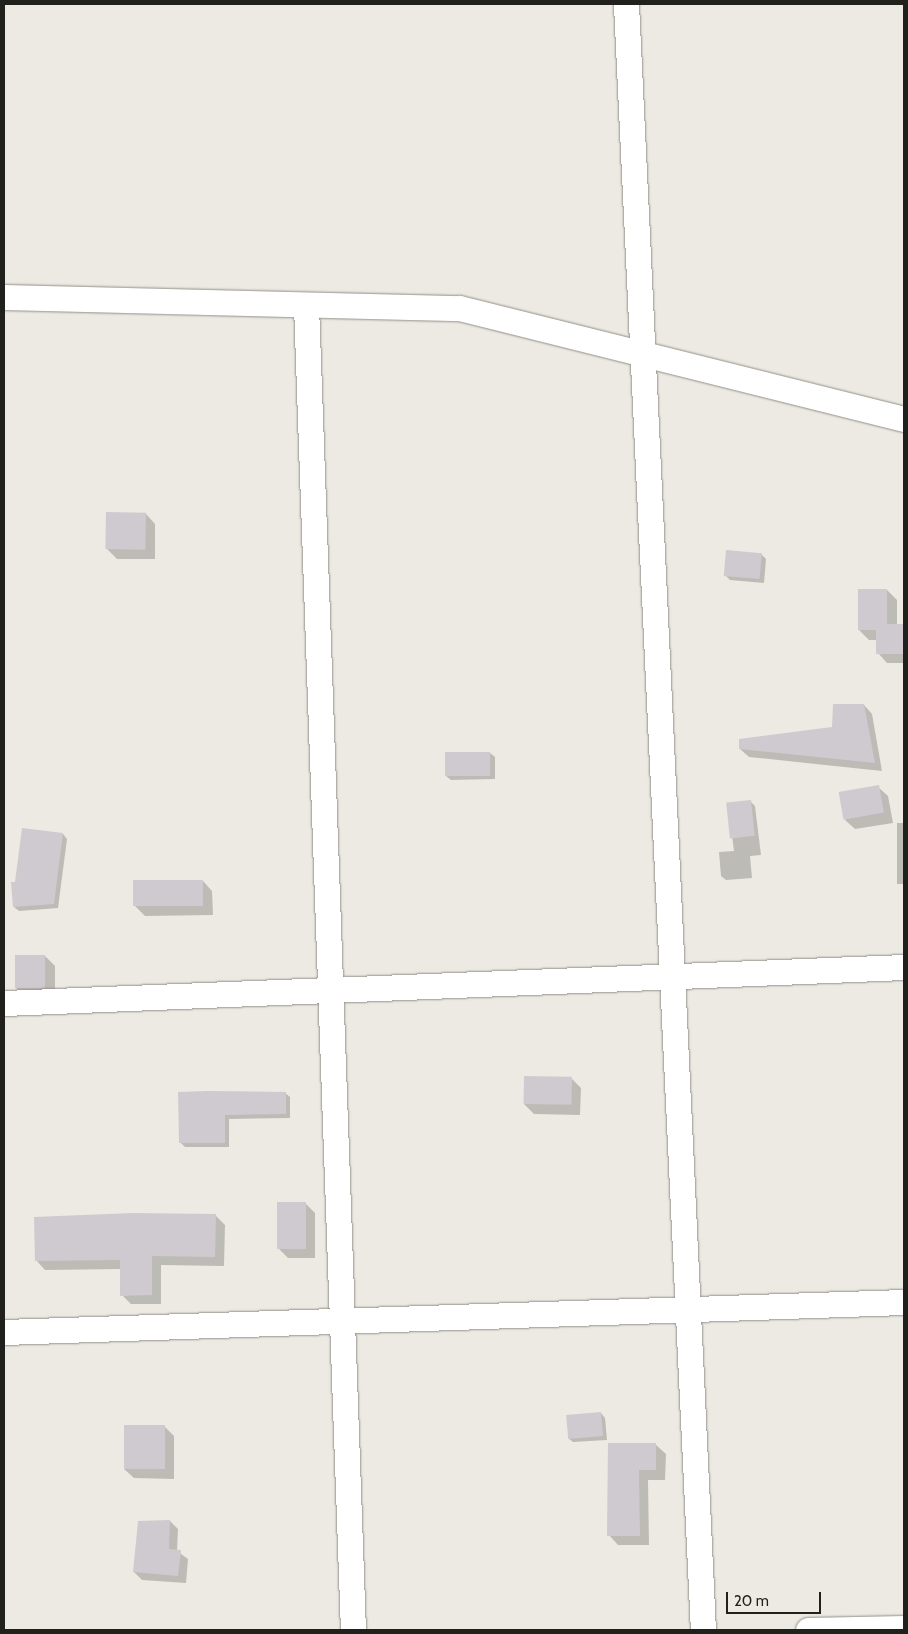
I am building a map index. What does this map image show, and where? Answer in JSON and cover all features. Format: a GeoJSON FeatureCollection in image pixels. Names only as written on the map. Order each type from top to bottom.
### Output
{"type":"FeatureCollection","features":[{"type":"Feature","properties":{"kind":"street"},"geometry":{"type":"LineString","coordinates":[[626,4],[703,1630]]}},
{"type":"Feature","properties":{"kind":"street"},"geometry":{"type":"LineString","coordinates":[[4,298],[459,308],[904,419]]}},
{"type":"Feature","properties":{"kind":"street"},"geometry":{"type":"LineString","coordinates":[[306,305],[353,1630]]}},
{"type":"Feature","properties":{"kind":"street"},"geometry":{"type":"LineString","coordinates":[[4,1003],[904,968]]}},
{"type":"Feature","properties":{"kind":"street"},"geometry":{"type":"LineString","coordinates":[[4,1332],[904,1302]]}},
{"type":"Feature","properties":{"kind":"street"},"geometry":{"type":"LineString","coordinates":[[808,1630],[904,1628]]}},
{"type":"Feature","properties":{"kind":"building"},"geometry":{"type":"Polygon","coordinates":[[[106,512],[146,513],[145,550],[105,549],[106,512]]]}},
{"type":"Feature","properties":{"kind":"building"},"geometry":{"type":"Polygon","coordinates":[[[726,550],[762,553],[760,579],[724,576],[726,550]]]}},
{"type":"Feature","properties":{"kind":"building"},"geometry":{"type":"Polygon","coordinates":[[[858,589],[887,589],[887,624],[904,624],[904,654],[876,654],[876,630],[858,630],[858,589]]]}},
{"type":"Feature","properties":{"kind":"building"},"geometry":{"type":"Polygon","coordinates":[[[833,704],[864,704],[875,763],[739,749],[739,739],[832,727],[833,704]]]}},
{"type":"Feature","properties":{"kind":"building"},"geometry":{"type":"Polygon","coordinates":[[[445,752],[490,752],[490,776],[445,776],[445,752]]]}},
{"type":"Feature","properties":{"kind":"building"},"geometry":{"type":"Polygon","coordinates":[[[879,785],[884,813],[843,820],[839,792],[879,785]]]}},
{"type":"Feature","properties":{"kind":"building"},"geometry":{"type":"Polygon","coordinates":[[[751,800],[755,836],[730,838],[726,803],[751,800]]]}},
{"type":"Feature","properties":{"kind":"building"},"geometry":{"type":"Polygon","coordinates":[[[22,828],[63,833],[54,904],[13,907],[11,882],[15,882],[22,828]]]}},
{"type":"Feature","properties":{"kind":"building"},"geometry":{"type":"Polygon","coordinates":[[[133,880],[203,880],[203,906],[133,906],[133,880]]]}},
{"type":"Feature","properties":{"kind":"building"},"geometry":{"type":"Polygon","coordinates":[[[15,955],[45,955],[45,988],[15,988],[15,955]]]}},
{"type":"Feature","properties":{"kind":"building"},"geometry":{"type":"Polygon","coordinates":[[[524,1076],[572,1077],[572,1105],[524,1104],[524,1076]]]}},
{"type":"Feature","properties":{"kind":"building"},"geometry":{"type":"Polygon","coordinates":[[[178,1092],[286,1092],[286,1114],[225,1115],[225,1143],[179,1143],[178,1092]]]}},
{"type":"Feature","properties":{"kind":"building"},"geometry":{"type":"Polygon","coordinates":[[[277,1202],[306,1202],[306,1249],[277,1249],[277,1202]]]}},
{"type":"Feature","properties":{"kind":"building"},"geometry":{"type":"Polygon","coordinates":[[[133,1213],[216,1214],[215,1257],[152,1256],[152,1295],[120,1296],[120,1260],[35,1261],[34,1217],[133,1213]]]}},
{"type":"Feature","properties":{"kind":"building"},"geometry":{"type":"Polygon","coordinates":[[[601,1412],[603,1436],[568,1439],[566,1415],[601,1412]]]}},
{"type":"Feature","properties":{"kind":"building"},"geometry":{"type":"Polygon","coordinates":[[[124,1425],[165,1425],[165,1469],[124,1469],[124,1425]]]}},
{"type":"Feature","properties":{"kind":"building"},"geometry":{"type":"Polygon","coordinates":[[[608,1443],[656,1443],[656,1470],[639,1470],[640,1536],[607,1536],[608,1443]]]}},
{"type":"Feature","properties":{"kind":"building"},"geometry":{"type":"Polygon","coordinates":[[[170,1520],[169,1549],[181,1550],[178,1576],[133,1572],[138,1521],[170,1520]]]}}]}
